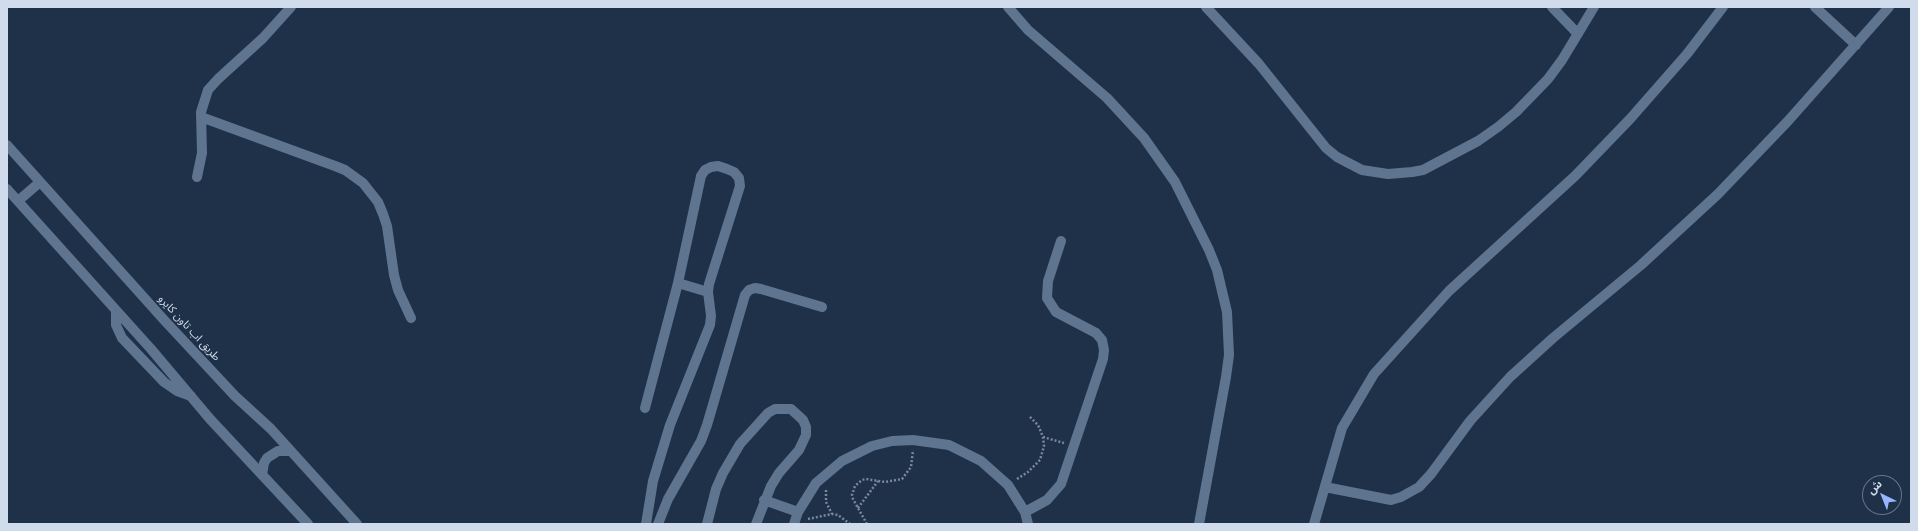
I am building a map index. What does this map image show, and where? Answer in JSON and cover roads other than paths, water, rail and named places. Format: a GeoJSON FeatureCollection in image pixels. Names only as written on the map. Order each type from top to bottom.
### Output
{"type":"FeatureCollection","features":[{"type":"Feature","properties":{"kind":"street"},"geometry":{"type":"LineString","coordinates":[[197,177],[202,153],[201,117],[205,97],[213,84],[263,38],[291,7]]}},
{"type":"Feature","properties":{"kind":"street"},"geometry":{"type":"LineString","coordinates":[[1008,7],[1028,30],[1107,98],[1144,138],[1175,182],[1209,250],[1217,270],[1227,312],[1228,355],[1226,377],[1199,524]]}},
{"type":"Feature","properties":{"kind":"street"},"geometry":{"type":"LineString","coordinates":[[1206,7],[1259,64],[1326,148],[1349,164],[1362,170],[1388,174],[1423,170],[1472,144],[1498,127],[1521,107],[1548,79],[1562,60],[1594,7]]}},
{"type":"Feature","properties":{"kind":"street"},"geometry":{"type":"LineString","coordinates":[[1552,7],[1578,34]]}},
{"type":"Feature","properties":{"kind":"street"},"geometry":{"type":"LineString","coordinates":[[1314,524],[1342,428],[1362,392],[1388,356],[1448,291],[1574,176],[1608,142],[1657,89],[1723,7]]}},
{"type":"Feature","properties":{"kind":"street"},"geometry":{"type":"LineString","coordinates":[[1815,7],[1856,45]]}},
{"type":"Feature","properties":{"kind":"street"},"geometry":{"type":"LineString","coordinates":[[1325,487],[1390,500],[1401,497],[1419,487],[1431,474],[1470,421],[1510,377],[1641,265],[1718,194],[1788,121],[1890,7]]}},
{"type":"Feature","properties":{"kind":"street"},"geometry":{"type":"LineString","coordinates":[[201,117],[335,166],[350,173],[363,183],[378,202],[384,214],[388,226],[394,275],[404,304],[411,318]]}},
{"type":"Feature","properties":{"kind":"street","name":"طريق اب تاون كايرو"},"geometry":{"type":"LineString","coordinates":[[7,145],[165,321],[235,396],[267,425],[357,524]]}},
{"type":"Feature","properties":{"kind":"street"},"geometry":{"type":"LineString","coordinates":[[645,408],[678,283],[701,176],[705,170],[718,166],[734,172],[739,178],[740,186],[711,276],[708,292],[711,316],[710,325],[667,432],[653,481],[646,524]]}},
{"type":"Feature","properties":{"kind":"street"},"geometry":{"type":"LineString","coordinates":[[18,201],[40,182]]}},
{"type":"Feature","properties":{"kind":"street"},"geometry":{"type":"LineString","coordinates":[[7,189],[262,475],[308,524]]}},
{"type":"Feature","properties":{"kind":"street"},"geometry":{"type":"LineString","coordinates":[[1024,512],[1047,500],[1055,493],[1060,484],[1075,446],[1104,350],[1102,340],[1096,333],[1056,312],[1047,298],[1048,281],[1061,241]]}},
{"type":"Feature","properties":{"kind":"street"},"geometry":{"type":"LineString","coordinates":[[678,283],[708,292]]}},
{"type":"Feature","properties":{"kind":"street"},"geometry":{"type":"LineString","coordinates":[[658,524],[668,499],[701,442],[745,295],[749,290],[755,288],[822,307]]}},
{"type":"Feature","properties":{"kind":"street"},"geometry":{"type":"LineString","coordinates":[[116,311],[116,325],[122,338],[164,382],[177,391],[192,396]]}},
{"type":"Feature","properties":{"kind":"street"},"geometry":{"type":"LineString","coordinates":[[707,524],[716,489],[723,473],[740,444],[768,413],[775,409],[791,409],[803,420],[806,427],[806,435],[799,450],[779,473],[764,500],[756,524]]}},
{"type":"Feature","properties":{"kind":"street"},"geometry":{"type":"LineString","coordinates":[[794,524],[798,512],[816,483],[842,461],[872,446],[892,441],[913,440],[949,446],[981,461],[1008,485],[1024,512],[1028,524]]}},
{"type":"Feature","properties":{"kind":"street"},"geometry":{"type":"LineString","coordinates":[[262,475],[264,463],[272,454],[284,450],[291,451]]}},
{"type":"Feature","properties":{"kind":"street"},"geometry":{"type":"LineString","coordinates":[[764,500],[798,512]]}}]}
